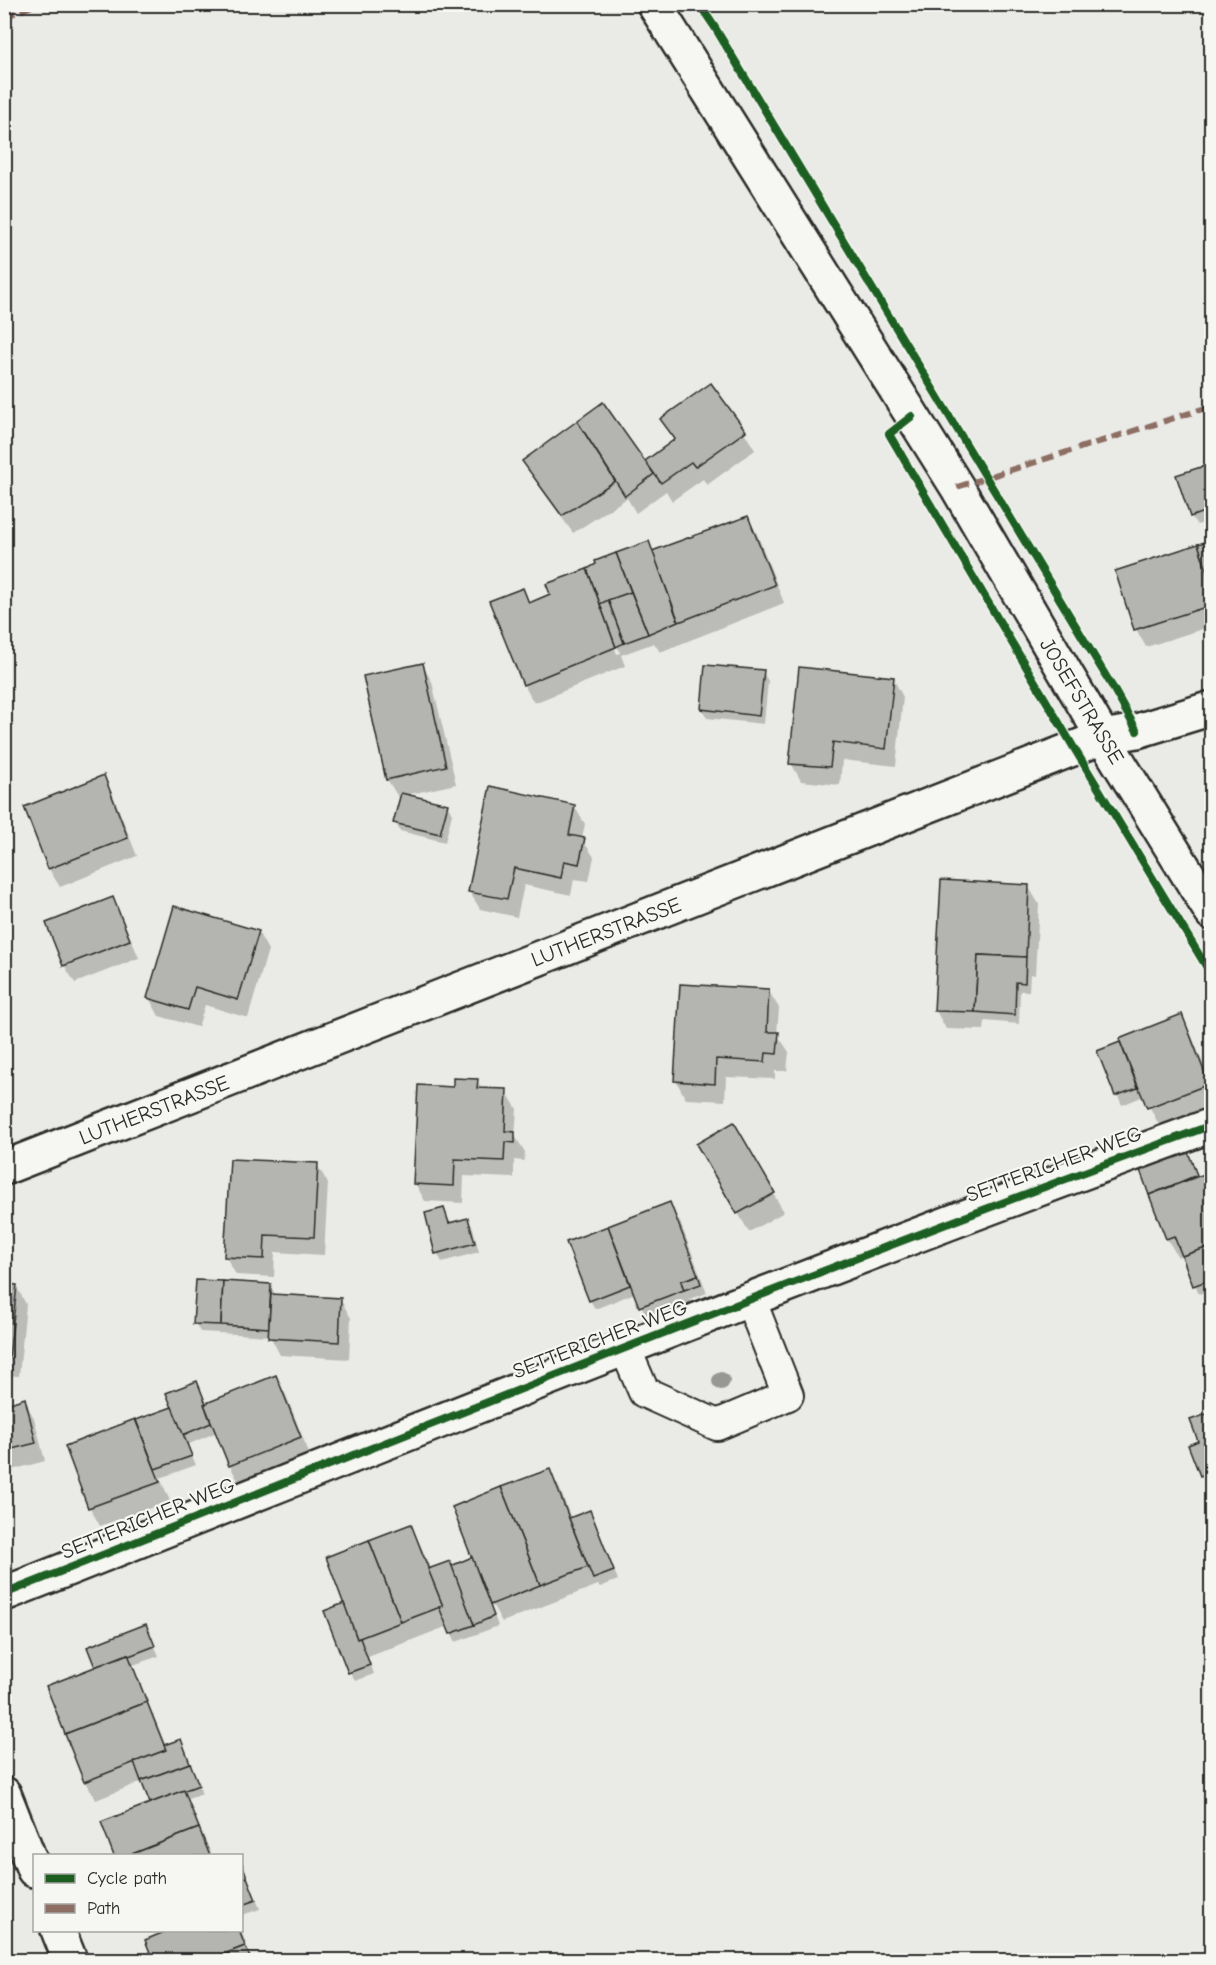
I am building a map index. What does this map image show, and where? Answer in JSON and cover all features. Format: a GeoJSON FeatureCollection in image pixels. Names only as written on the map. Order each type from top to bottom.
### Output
{"type":"FeatureCollection","features":[{"type":"Feature","properties":{"kind":"street","name":"JOSEFSTRASSE"},"geometry":{"type":"LineString","coordinates":[[654,4],[957,487],[1102,737],[1212,913]]}},
{"type":"Feature","properties":{"kind":"street","name":"LUTHERSTRASSE"},"geometry":{"type":"LineString","coordinates":[[4,1168],[1102,737],[1137,731],[1212,708]]}},
{"type":"Feature","properties":{"kind":"street","name":"SETTERICHER WEG"},"geometry":{"type":"LineString","coordinates":[[4,1594],[750,1299],[1006,1200],[1212,1125]]}},
{"type":"Feature","properties":{"kind":"street"},"geometry":{"type":"LineString","coordinates":[[4,1794],[33,1867]]}},
{"type":"Feature","properties":{"kind":"street"},"geometry":{"type":"LineString","coordinates":[[59,1932],[70,1960]]}},
{"type":"Feature","properties":{"kind":"lane"},"geometry":{"type":"LineString","coordinates":[[625,1348],[644,1392],[717,1425],[788,1395],[750,1299]]}},
{"type":"Feature","properties":{"kind":"building"},"geometry":{"type":"Polygon","coordinates":[[[711,383],[746,431],[695,467],[691,462],[661,483],[645,461],[675,439],[660,419],[711,383]]]}},
{"type":"Feature","properties":{"kind":"building"},"geometry":{"type":"Polygon","coordinates":[[[603,402],[654,474],[625,496],[577,421],[603,402]]]}},
{"type":"Feature","properties":{"kind":"building"},"geometry":{"type":"Polygon","coordinates":[[[577,421],[615,481],[562,516],[522,461],[577,421]]]}},
{"type":"Feature","properties":{"kind":"building"},"geometry":{"type":"Polygon","coordinates":[[[1204,466],[1212,488],[1212,509],[1190,517],[1176,475],[1204,466]]]}},
{"type":"Feature","properties":{"kind":"building"},"geometry":{"type":"Polygon","coordinates":[[[748,516],[775,585],[679,622],[652,551],[748,516]]]}},
{"type":"Feature","properties":{"kind":"building"},"geometry":{"type":"Polygon","coordinates":[[[1212,540],[1212,586],[1198,544],[1212,540]]]}},
{"type":"Feature","properties":{"kind":"building"},"geometry":{"type":"Polygon","coordinates":[[[649,541],[678,621],[648,634],[616,553],[649,541]]]}},
{"type":"Feature","properties":{"kind":"building"},"geometry":{"type":"Polygon","coordinates":[[[1198,544],[1212,586],[1212,605],[1134,630],[1115,571],[1198,544]]]}},
{"type":"Feature","properties":{"kind":"building"},"geometry":{"type":"Polygon","coordinates":[[[616,553],[631,592],[600,604],[587,569],[596,564],[595,561],[616,553]]]}},
{"type":"Feature","properties":{"kind":"building"},"geometry":{"type":"Polygon","coordinates":[[[587,569],[616,647],[523,685],[489,601],[523,588],[529,603],[550,594],[546,584],[587,569]]]}},
{"type":"Feature","properties":{"kind":"building"},"geometry":{"type":"Polygon","coordinates":[[[631,592],[648,634],[624,643],[608,600],[631,592]]]}},
{"type":"Feature","properties":{"kind":"building"},"geometry":{"type":"Polygon","coordinates":[[[608,600],[624,643],[616,647],[600,604],[608,600]]]}},
{"type":"Feature","properties":{"kind":"building"},"geometry":{"type":"Polygon","coordinates":[[[423,663],[446,766],[386,780],[363,676],[423,663]]]}},
{"type":"Feature","properties":{"kind":"building"},"geometry":{"type":"Polygon","coordinates":[[[705,665],[764,670],[759,716],[701,709],[705,665]]]}},
{"type":"Feature","properties":{"kind":"building"},"geometry":{"type":"Polygon","coordinates":[[[799,667],[894,677],[886,749],[833,742],[830,767],[789,764],[799,667]]]}},
{"type":"Feature","properties":{"kind":"building"},"geometry":{"type":"Polygon","coordinates":[[[104,775],[128,838],[48,869],[24,807],[104,775]]]}},
{"type":"Feature","properties":{"kind":"building"},"geometry":{"type":"Polygon","coordinates":[[[490,786],[575,805],[569,835],[585,838],[579,864],[564,861],[561,878],[514,868],[507,899],[468,892],[490,786]]]}},
{"type":"Feature","properties":{"kind":"building"},"geometry":{"type":"Polygon","coordinates":[[[401,793],[448,804],[440,834],[393,823],[401,793]]]}},
{"type":"Feature","properties":{"kind":"building"},"geometry":{"type":"Polygon","coordinates":[[[941,880],[1029,885],[1026,957],[978,955],[975,1012],[934,1011],[941,880]]]}},
{"type":"Feature","properties":{"kind":"building"},"geometry":{"type":"Polygon","coordinates":[[[113,897],[130,940],[63,966],[46,923],[113,897]]]}},
{"type":"Feature","properties":{"kind":"building"},"geometry":{"type":"Polygon","coordinates":[[[174,906],[259,931],[238,1000],[195,987],[188,1010],[147,998],[174,906]]]}},
{"type":"Feature","properties":{"kind":"building"},"geometry":{"type":"Polygon","coordinates":[[[978,955],[1026,957],[1025,983],[1016,982],[1015,1015],[975,1012],[978,955]]]}},
{"type":"Feature","properties":{"kind":"building"},"geometry":{"type":"Polygon","coordinates":[[[680,984],[769,989],[767,1032],[779,1032],[777,1054],[766,1053],[765,1062],[716,1059],[715,1084],[674,1081],[680,984]]]}},
{"type":"Feature","properties":{"kind":"building"},"geometry":{"type":"Polygon","coordinates":[[[1182,1014],[1209,1084],[1147,1108],[1119,1039],[1182,1014]]]}},
{"type":"Feature","properties":{"kind":"building"},"geometry":{"type":"Polygon","coordinates":[[[1120,1042],[1138,1088],[1115,1096],[1097,1051],[1120,1042]]]}},
{"type":"Feature","properties":{"kind":"building"},"geometry":{"type":"Polygon","coordinates":[[[453,1078],[478,1079],[477,1088],[507,1089],[505,1131],[515,1132],[515,1143],[505,1142],[504,1161],[455,1159],[454,1186],[413,1184],[418,1085],[453,1087],[453,1078]]]}},
{"type":"Feature","properties":{"kind":"building"},"geometry":{"type":"Polygon","coordinates":[[[734,1122],[775,1193],[737,1214],[696,1144],[734,1122]]]}},
{"type":"Feature","properties":{"kind":"building"},"geometry":{"type":"Polygon","coordinates":[[[1188,1152],[1197,1175],[1149,1195],[1140,1170],[1188,1152]]]}},
{"type":"Feature","properties":{"kind":"building"},"geometry":{"type":"Polygon","coordinates":[[[230,1159],[318,1163],[314,1237],[265,1235],[264,1259],[224,1257],[230,1159]]]}},
{"type":"Feature","properties":{"kind":"building"},"geometry":{"type":"Polygon","coordinates":[[[1212,1171],[1212,1246],[1182,1256],[1174,1236],[1166,1239],[1149,1195],[1212,1171]]]}},
{"type":"Feature","properties":{"kind":"building"},"geometry":{"type":"Polygon","coordinates":[[[670,1202],[698,1275],[681,1281],[684,1290],[639,1307],[608,1226],[670,1202]]]}},
{"type":"Feature","properties":{"kind":"building"},"geometry":{"type":"Polygon","coordinates":[[[444,1208],[449,1223],[468,1218],[475,1243],[435,1254],[425,1213],[444,1208]]]}},
{"type":"Feature","properties":{"kind":"building"},"geometry":{"type":"Polygon","coordinates":[[[608,1226],[630,1285],[589,1301],[566,1242],[608,1226]]]}},
{"type":"Feature","properties":{"kind":"building"},"geometry":{"type":"Polygon","coordinates":[[[1212,1246],[1212,1279],[1193,1286],[1182,1256],[1212,1246]]]}},
{"type":"Feature","properties":{"kind":"building"},"geometry":{"type":"Polygon","coordinates":[[[698,1275],[701,1284],[684,1290],[681,1281],[698,1275]]]}},
{"type":"Feature","properties":{"kind":"building"},"geometry":{"type":"Polygon","coordinates":[[[196,1280],[223,1281],[221,1325],[193,1324],[196,1280]]]}},
{"type":"Feature","properties":{"kind":"building"},"geometry":{"type":"Polygon","coordinates":[[[223,1281],[271,1284],[269,1328],[221,1325],[223,1281]]]}},
{"type":"Feature","properties":{"kind":"building"},"geometry":{"type":"Polygon","coordinates":[[[4,1284],[17,1285],[9,1359],[4,1358],[4,1284]]]}},
{"type":"Feature","properties":{"kind":"building"},"geometry":{"type":"Polygon","coordinates":[[[271,1294],[341,1298],[339,1342],[268,1338],[271,1294]]]}},
{"type":"Feature","properties":{"kind":"building"},"geometry":{"type":"Polygon","coordinates":[[[276,1375],[301,1437],[229,1466],[204,1404],[276,1375]]]}},
{"type":"Feature","properties":{"kind":"building"},"geometry":{"type":"Polygon","coordinates":[[[197,1381],[211,1423],[183,1435],[166,1393],[197,1381]]]}},
{"type":"Feature","properties":{"kind":"building"},"geometry":{"type":"Polygon","coordinates":[[[25,1398],[36,1443],[4,1451],[4,1405],[25,1398]]]}},
{"type":"Feature","properties":{"kind":"building"},"geometry":{"type":"Polygon","coordinates":[[[172,1407],[192,1456],[155,1469],[136,1420],[172,1407]]]}},
{"type":"Feature","properties":{"kind":"building"},"geometry":{"type":"Polygon","coordinates":[[[1212,1412],[1212,1477],[1210,1472],[1200,1476],[1188,1445],[1198,1441],[1190,1420],[1212,1412]]]}},
{"type":"Feature","properties":{"kind":"building"},"geometry":{"type":"Polygon","coordinates":[[[135,1419],[160,1482],[88,1508],[65,1446],[135,1419]]]}},
{"type":"Feature","properties":{"kind":"building"},"geometry":{"type":"Polygon","coordinates":[[[550,1469],[588,1567],[540,1585],[501,1487],[550,1469]]]}},
{"type":"Feature","properties":{"kind":"building"},"geometry":{"type":"Polygon","coordinates":[[[501,1487],[540,1585],[490,1605],[452,1507],[501,1487]]]}},
{"type":"Feature","properties":{"kind":"building"},"geometry":{"type":"Polygon","coordinates":[[[590,1510],[614,1571],[593,1579],[569,1518],[590,1510]]]}},
{"type":"Feature","properties":{"kind":"building"},"geometry":{"type":"Polygon","coordinates":[[[411,1524],[443,1606],[401,1622],[369,1540],[411,1524]]]}},
{"type":"Feature","properties":{"kind":"building"},"geometry":{"type":"Polygon","coordinates":[[[369,1540],[401,1622],[357,1639],[326,1557],[369,1540]]]}},
{"type":"Feature","properties":{"kind":"building"},"geometry":{"type":"Polygon","coordinates":[[[472,1557],[494,1616],[474,1625],[451,1566],[472,1557]]]}},
{"type":"Feature","properties":{"kind":"building"},"geometry":{"type":"Polygon","coordinates":[[[450,1561],[474,1625],[450,1634],[439,1607],[443,1606],[428,1569],[450,1561]]]}},
{"type":"Feature","properties":{"kind":"building"},"geometry":{"type":"Polygon","coordinates":[[[344,1603],[357,1639],[360,1638],[370,1665],[348,1673],[324,1611],[344,1603]]]}},
{"type":"Feature","properties":{"kind":"building"},"geometry":{"type":"Polygon","coordinates":[[[146,1624],[155,1646],[95,1667],[87,1647],[146,1624]]]}},
{"type":"Feature","properties":{"kind":"building"},"geometry":{"type":"Polygon","coordinates":[[[128,1654],[147,1702],[65,1734],[46,1686],[128,1654]]]}},
{"type":"Feature","properties":{"kind":"building"},"geometry":{"type":"Polygon","coordinates":[[[147,1702],[166,1750],[84,1782],[65,1734],[147,1702]]]}},
{"type":"Feature","properties":{"kind":"building"},"geometry":{"type":"Polygon","coordinates":[[[181,1739],[190,1763],[141,1781],[134,1762],[166,1750],[164,1745],[181,1739]]]}},
{"type":"Feature","properties":{"kind":"building"},"geometry":{"type":"Polygon","coordinates":[[[190,1763],[199,1785],[150,1803],[141,1781],[190,1763]]]}},
{"type":"Feature","properties":{"kind":"building"},"geometry":{"type":"Polygon","coordinates":[[[184,1790],[199,1828],[132,1854],[113,1854],[101,1822],[184,1790]]]}},
{"type":"Feature","properties":{"kind":"building"},"geometry":{"type":"Polygon","coordinates":[[[199,1828],[209,1854],[132,1854],[199,1828]]]}},
{"type":"Feature","properties":{"kind":"building"},"geometry":{"type":"Polygon","coordinates":[[[243,1866],[247,1877],[243,1879],[243,1866]]]}},
{"type":"Feature","properties":{"kind":"building"},"geometry":{"type":"Polygon","coordinates":[[[247,1877],[256,1900],[243,1905],[243,1879],[247,1877]]]}},
{"type":"Feature","properties":{"kind":"building"},"geometry":{"type":"Polygon","coordinates":[[[164,1932],[240,1932],[245,1946],[209,1960],[153,1960],[145,1940],[164,1932]]]}},
{"type":"Feature","properties":{"kind":"building"},"geometry":{"type":"Polygon","coordinates":[[[245,1946],[251,1960],[209,1960],[245,1946]]]}},
{"type":"Feature","properties":{"kind":"marked path"},"geometry":{"type":"LineString","coordinates":[[4,17],[37,4]]}},
{"type":"Feature","properties":{"kind":"marked path"},"geometry":{"type":"LineString","coordinates":[[957,487],[1212,406]]}},
{"type":"Feature","properties":{"kind":"cycle path"},"geometry":{"type":"LineString","coordinates":[[699,4],[1112,686],[1137,731]]}},
{"type":"Feature","properties":{"kind":"cycle path"},"geometry":{"type":"LineString","coordinates":[[912,416],[889,434],[1074,748],[1212,976]]}},
{"type":"Feature","properties":{"kind":"cycle path"},"geometry":{"type":"LineString","coordinates":[[4,1594],[757,1297],[1212,1125]]}}]}
